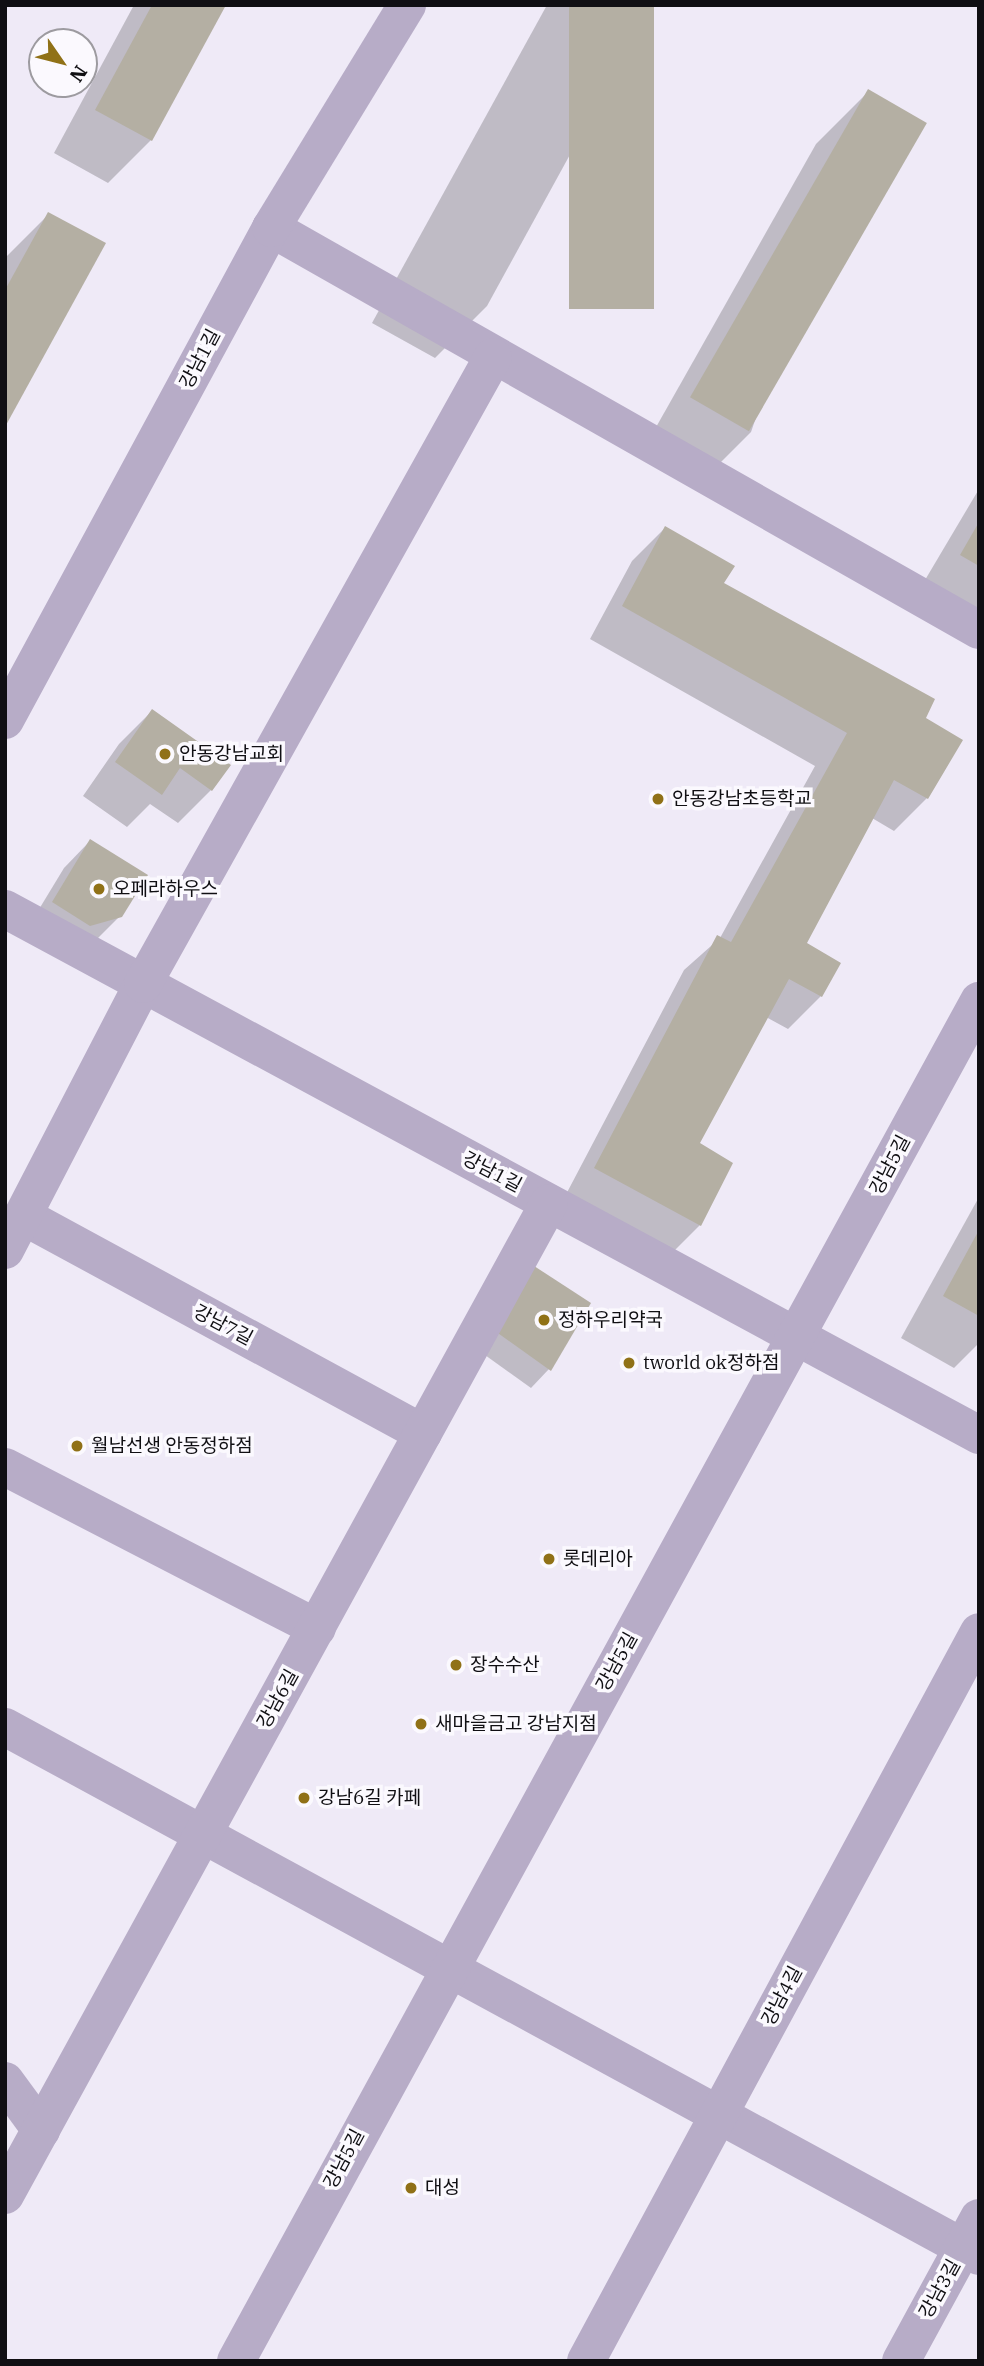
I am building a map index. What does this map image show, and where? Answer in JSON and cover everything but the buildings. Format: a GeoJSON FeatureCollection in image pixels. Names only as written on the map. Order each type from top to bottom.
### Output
{"type":"FeatureCollection","features":[{"type":"Feature","properties":{"kind":"street","name":"강남1길"},"geometry":{"type":"LineString","coordinates":[[5,720],[271,228],[407,5]]}},
{"type":"Feature","properties":{"kind":"street"},"geometry":{"type":"LineString","coordinates":[[271,228],[493,357],[979,630]]}},
{"type":"Feature","properties":{"kind":"street"},"geometry":{"type":"LineString","coordinates":[[5,1250],[143,984],[493,357]]}},
{"type":"Feature","properties":{"kind":"street","name":"강남1길"},"geometry":{"type":"LineString","coordinates":[[5,909],[979,1435]]}},
{"type":"Feature","properties":{"kind":"street","name":"강남5길"},"geometry":{"type":"LineString","coordinates":[[236,2361],[447,1967],[797,1337],[979,1001]]}},
{"type":"Feature","properties":{"kind":"street","name":"강남6길"},"geometry":{"type":"LineString","coordinates":[[5,2195],[550,1203]]}},
{"type":"Feature","properties":{"kind":"street","name":"강남7길"},"geometry":{"type":"LineString","coordinates":[[23,1216],[423,1433]]}},
{"type":"Feature","properties":{"kind":"street"},"geometry":{"type":"LineString","coordinates":[[5,1467],[317,1628]]}},
{"type":"Feature","properties":{"kind":"street","name":"강남4길"},"geometry":{"type":"LineString","coordinates":[[586,2361],[979,1632]]}},
{"type":"Feature","properties":{"kind":"street"},"geometry":{"type":"LineString","coordinates":[[5,1727],[719,2115],[973,2240]]}},
{"type":"Feature","properties":{"kind":"street"},"geometry":{"type":"LineString","coordinates":[[5,2081],[41,2130]]}},
{"type":"Feature","properties":{"kind":"street","name":"강남3길"},"geometry":{"type":"LineString","coordinates":[[901,2361],[973,2240]]}},
{"type":"Feature","properties":{"kind":"place","name":"안동강남교회"},"geometry":{"type":"Point","coordinates":[165,754]}},
{"type":"Feature","properties":{"kind":"place","name":"안동강남초등학교"},"geometry":{"type":"Point","coordinates":[658,799]}},
{"type":"Feature","properties":{"kind":"place","name":"오페라하우스"},"geometry":{"type":"Point","coordinates":[99,889]}},
{"type":"Feature","properties":{"kind":"place","name":"정하우리약국"},"geometry":{"type":"Point","coordinates":[544,1320]}},
{"type":"Feature","properties":{"kind":"place","name":"tworld ok정하점"},"geometry":{"type":"Point","coordinates":[629,1363]}},
{"type":"Feature","properties":{"kind":"place","name":"월남선생 안동정하점"},"geometry":{"type":"Point","coordinates":[77,1446]}},
{"type":"Feature","properties":{"kind":"place","name":"롯데리아"},"geometry":{"type":"Point","coordinates":[549,1559]}},
{"type":"Feature","properties":{"kind":"place","name":"장수수산"},"geometry":{"type":"Point","coordinates":[456,1665]}},
{"type":"Feature","properties":{"kind":"place","name":"새마을금고 강남지점"},"geometry":{"type":"Point","coordinates":[421,1724]}},
{"type":"Feature","properties":{"kind":"place","name":"강남6길 카페"},"geometry":{"type":"Point","coordinates":[304,1798]}},
{"type":"Feature","properties":{"kind":"place","name":"대성"},"geometry":{"type":"Point","coordinates":[411,2188]}}]}
